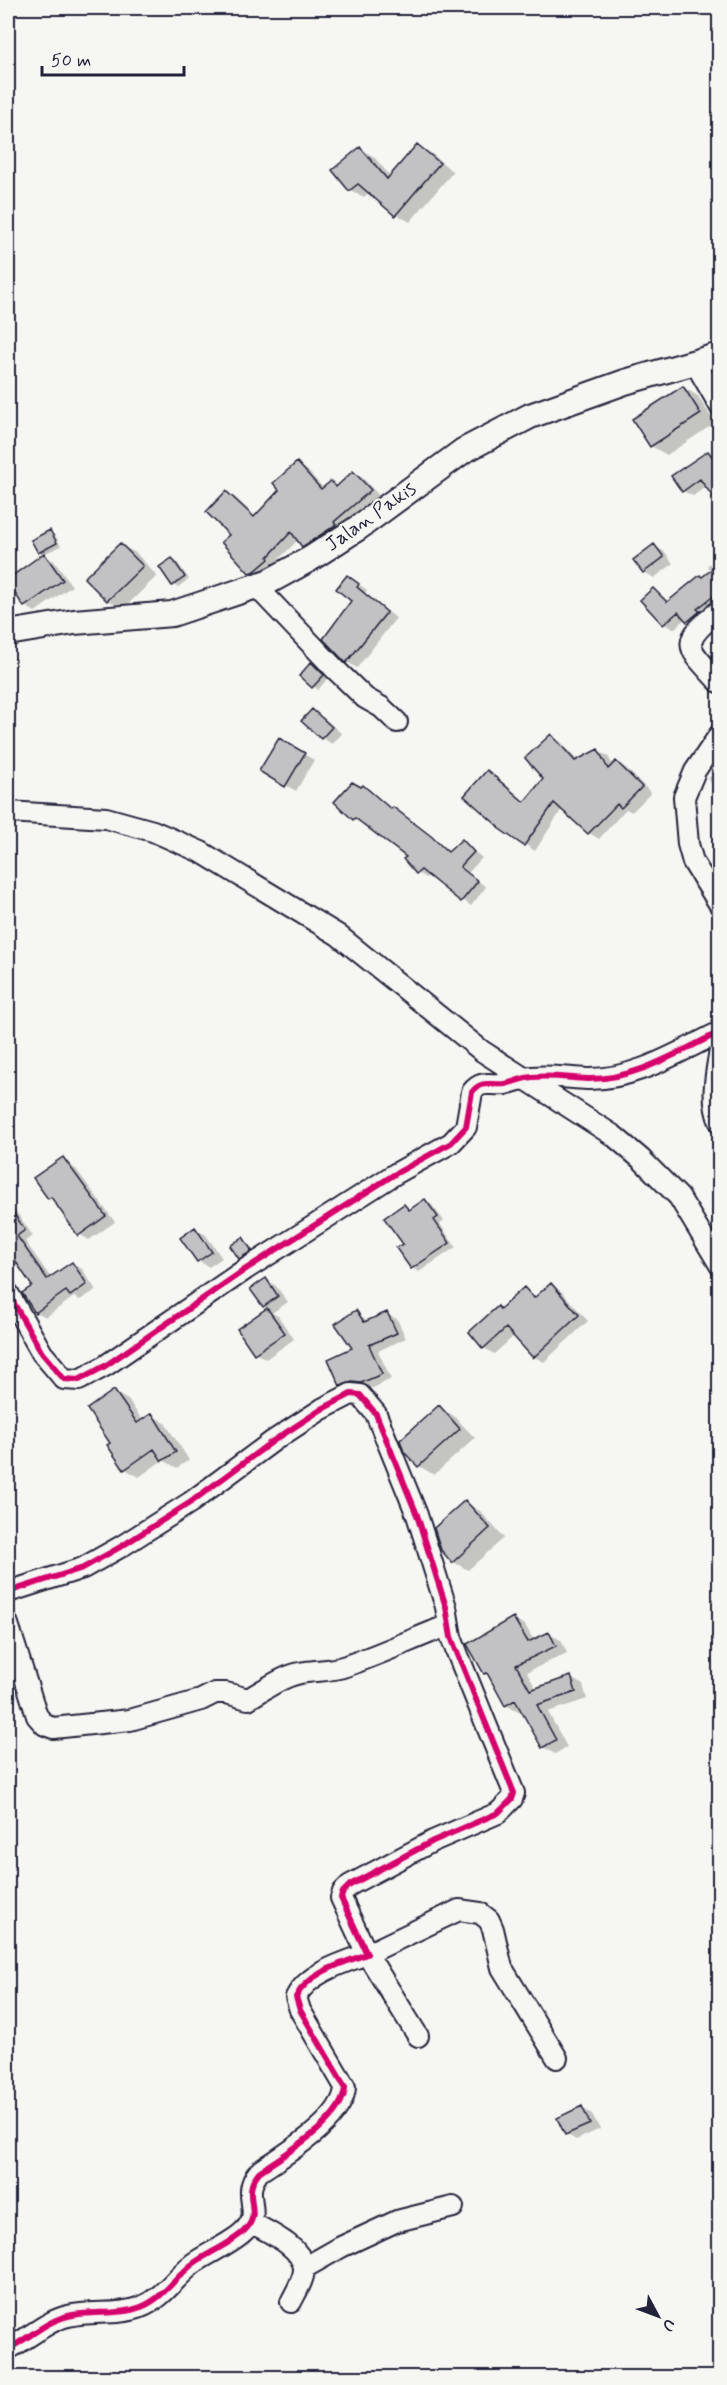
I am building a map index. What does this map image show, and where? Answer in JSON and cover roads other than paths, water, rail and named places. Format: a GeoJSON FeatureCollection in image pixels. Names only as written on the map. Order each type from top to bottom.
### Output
{"type":"FeatureCollection","features":[{"type":"Feature","properties":{"kind":"street","name":"Jalan Pakis"},"geometry":{"type":"LineString","coordinates":[[8,633],[74,622],[172,614],[256,586],[310,559],[463,452],[530,416],[625,382],[720,355]]}},
{"type":"Feature","properties":{"kind":"street"},"geometry":{"type":"LineString","coordinates":[[694,361],[720,406]]}},
{"type":"Feature","properties":{"kind":"street"},"geometry":{"type":"LineString","coordinates":[[256,586],[357,691],[381,707],[397,722]]}},
{"type":"Feature","properties":{"kind":"street"},"geometry":{"type":"LineString","coordinates":[[720,610],[696,628],[691,640],[695,656],[720,683]]}},
{"type":"Feature","properties":{"kind":"street"},"geometry":{"type":"LineString","coordinates":[[720,734],[695,771],[684,797],[688,844],[693,862],[720,904]]}},
{"type":"Feature","properties":{"kind":"street"},"geometry":{"type":"LineString","coordinates":[[8,812],[106,818],[153,831],[201,852],[338,935],[482,1051],[614,1137],[641,1159],[679,1197],[720,1264]]}},
{"type":"Feature","properties":{"kind":"street"},"geometry":{"type":"LineString","coordinates":[[8,1293],[42,1353],[59,1375],[64,1379],[73,1380],[90,1375],[246,1269],[395,1174],[451,1143],[466,1127],[470,1096],[476,1087],[487,1082],[503,1084],[525,1078],[589,1079],[624,1075],[654,1064],[720,1032]]}},
{"type":"Feature","properties":{"kind":"street"},"geometry":{"type":"LineString","coordinates":[[720,1050],[716,1075],[715,1113],[720,1122]]}},
{"type":"Feature","properties":{"kind":"street"},"geometry":{"type":"LineString","coordinates":[[8,1592],[83,1568],[122,1546],[191,1502],[273,1441],[322,1409],[355,1394],[360,1395],[370,1404],[413,1505],[446,1607],[458,1655],[512,1785],[513,1797],[498,1813],[424,1846],[350,1885],[343,1892],[341,1898],[345,1909],[367,1954],[418,2036]]}},
{"type":"Feature","properties":{"kind":"street"},"geometry":{"type":"LineString","coordinates":[[8,1624],[37,1716],[45,1725],[53,1728],[130,1720],[201,1700],[215,1693],[226,1693],[248,1699],[268,1685],[288,1677],[304,1672],[321,1672],[344,1666],[449,1625]]}},
{"type":"Feature","properties":{"kind":"street"},"geometry":{"type":"LineString","coordinates":[[8,2349],[65,2316],[121,2312],[142,2307],[174,2284],[191,2265],[244,2232],[251,2222],[253,2204],[250,2185],[252,2181],[259,2172],[333,2116],[344,2097],[345,2087],[300,2010],[296,1997],[308,1981],[344,1962],[367,1954],[459,1910],[480,1912],[489,1920],[493,1929],[502,1968],[557,2058]]}},
{"type":"Feature","properties":{"kind":"street"},"geometry":{"type":"LineString","coordinates":[[304,2268],[341,2247],[397,2221],[453,2207]]}},
{"type":"Feature","properties":{"kind":"street"},"geometry":{"type":"LineString","coordinates":[[251,2222],[294,2250],[300,2258],[304,2268],[300,2284],[291,2302]]}}]}
